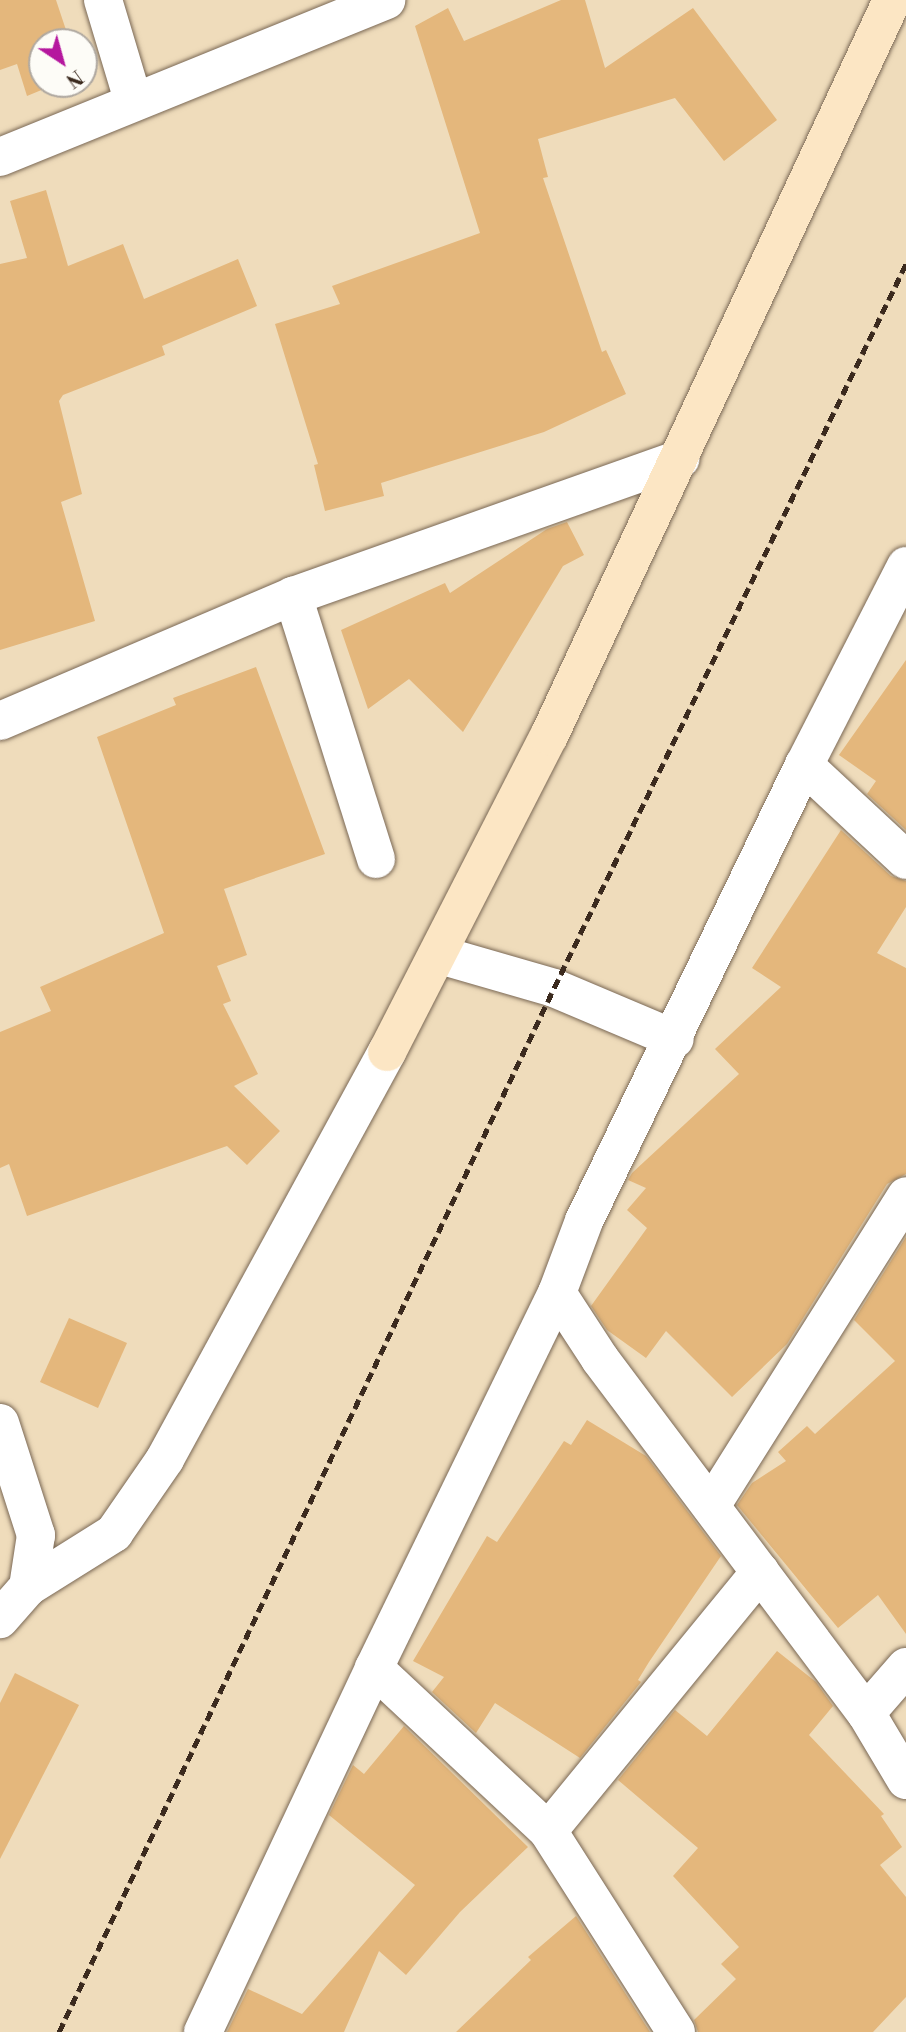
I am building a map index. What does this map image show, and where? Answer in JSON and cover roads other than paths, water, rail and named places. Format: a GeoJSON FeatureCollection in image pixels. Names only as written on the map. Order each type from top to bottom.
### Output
{"type":"FeatureCollection","features":[{"type":"Feature","properties":{"kind":"main road"},"geometry":{"type":"LineString","coordinates":[[387,1052],[440,955],[680,459],[892,0]]}},
{"type":"Feature","properties":{"kind":"street"},"geometry":{"type":"LineString","coordinates":[[103,0],[134,100]]}},
{"type":"Feature","properties":{"kind":"street"},"geometry":{"type":"LineString","coordinates":[[0,157],[134,100],[386,0]]}},
{"type":"Feature","properties":{"kind":"street"},"geometry":{"type":"LineString","coordinates":[[0,721],[293,596],[680,459]]}},
{"type":"Feature","properties":{"kind":"street"},"geometry":{"type":"LineString","coordinates":[[203,2032],[374,1668],[557,1293],[584,1221],[675,1039],[804,765],[906,566]]}},
{"type":"Feature","properties":{"kind":"street"},"geometry":{"type":"LineString","coordinates":[[293,596],[376,859]]}},
{"type":"Feature","properties":{"kind":"street"},"geometry":{"type":"LineString","coordinates":[[804,765],[906,860]]}},
{"type":"Feature","properties":{"kind":"street"},"geometry":{"type":"LineString","coordinates":[[440,955],[554,988],[675,1039]]}},
{"type":"Feature","properties":{"kind":"street"},"geometry":{"type":"LineString","coordinates":[[0,1619],[28,1587],[114,1533],[165,1460],[387,1052]]}},
{"type":"Feature","properties":{"kind":"street"},"geometry":{"type":"LineString","coordinates":[[711,1506],[906,1196]]}},
{"type":"Feature","properties":{"kind":"street"},"geometry":{"type":"LineString","coordinates":[[557,1293],[600,1359],[866,1713],[906,1780]]}},
{"type":"Feature","properties":{"kind":"street"},"geometry":{"type":"LineString","coordinates":[[0,1423],[36,1535],[28,1587]]}},
{"type":"Feature","properties":{"kind":"street"},"geometry":{"type":"LineString","coordinates":[[548,1831],[760,1572]]}},
{"type":"Feature","properties":{"kind":"street"},"geometry":{"type":"LineString","coordinates":[[866,1713],[906,1667]]}},
{"type":"Feature","properties":{"kind":"street"},"geometry":{"type":"LineString","coordinates":[[374,1668],[548,1831],[676,2032]]}},
{"type":"Feature","properties":{"kind":"railway"},"geometry":{"type":"LineString","coordinates":[[59,2032],[554,988],[906,264]]}}]}
